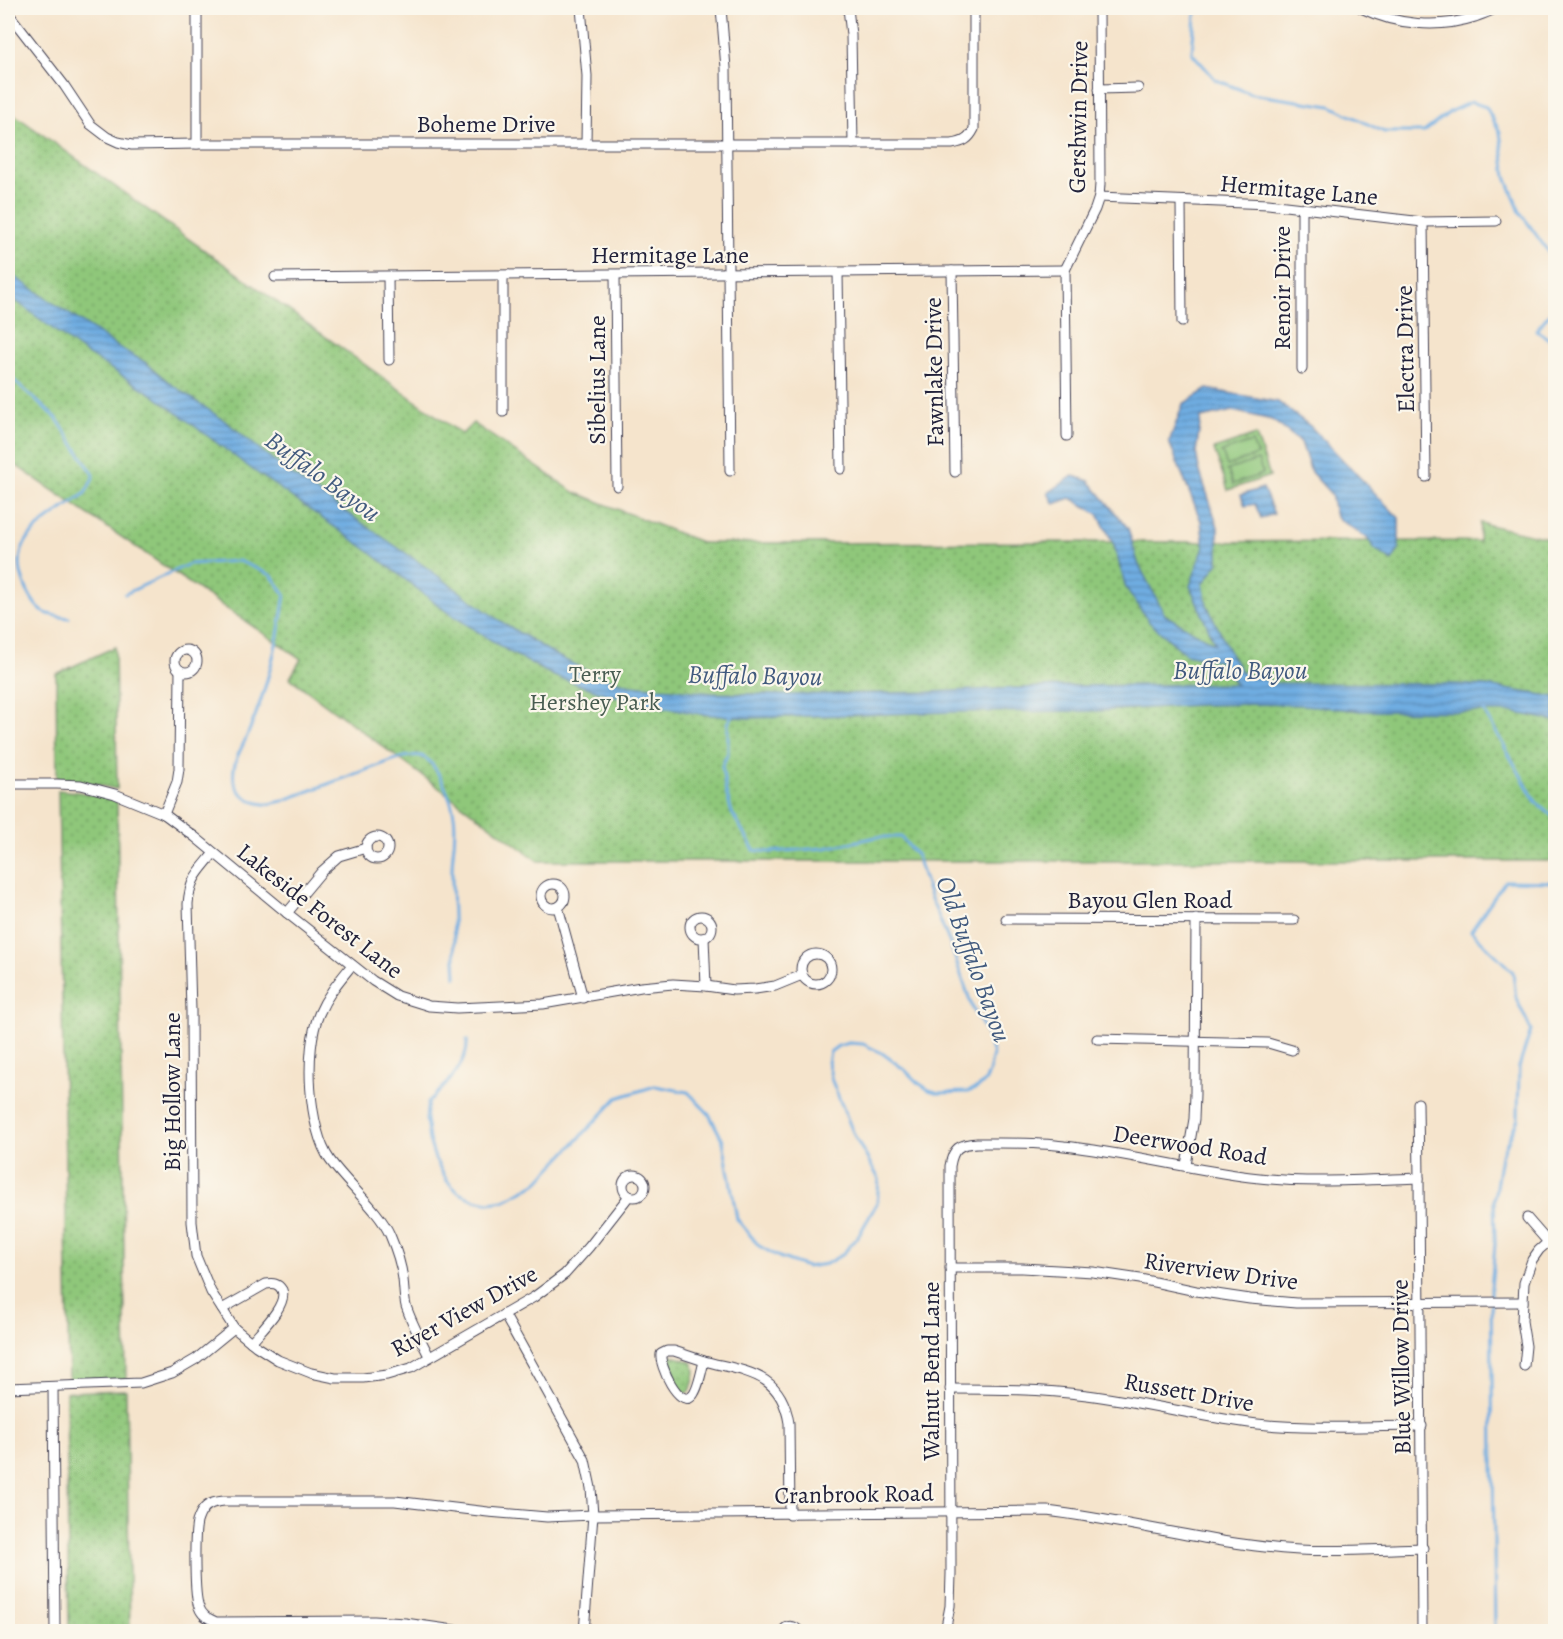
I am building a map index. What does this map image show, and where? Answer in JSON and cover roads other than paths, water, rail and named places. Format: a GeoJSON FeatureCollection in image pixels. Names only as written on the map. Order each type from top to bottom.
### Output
{"type":"FeatureCollection","features":[{"type":"Feature","properties":{"kind":"street"},"geometry":{"type":"LineString","coordinates":[[197,8],[197,144]]}},
{"type":"Feature","properties":{"kind":"street"},"geometry":{"type":"LineString","coordinates":[[581,8],[587,76],[586,144]]}},
{"type":"Feature","properties":{"kind":"street"},"geometry":{"type":"LineString","coordinates":[[721,8],[726,68],[730,471]]}},
{"type":"Feature","properties":{"kind":"street"},"geometry":{"type":"LineString","coordinates":[[848,8],[851,35],[853,144]]}},
{"type":"Feature","properties":{"kind":"street","name":"Boheme Drive"},"geometry":{"type":"LineString","coordinates":[[8,13],[64,85],[90,124],[106,137],[132,145],[935,144],[963,142],[974,129],[974,8]]}},
{"type":"Feature","properties":{"kind":"street","name":"Gershwin Drive"},"geometry":{"type":"LineString","coordinates":[[1067,436],[1065,270],[1099,197],[1099,8]]}},
{"type":"Feature","properties":{"kind":"street"},"geometry":{"type":"LineString","coordinates":[[1361,8],[1373,14],[1405,22],[1433,24],[1457,22],[1473,12],[1491,11],[1496,8]]}},
{"type":"Feature","properties":{"kind":"street"},"geometry":{"type":"LineString","coordinates":[[1099,89],[1138,88]]}},
{"type":"Feature","properties":{"kind":"street","name":"Hermitage Lane"},"geometry":{"type":"LineString","coordinates":[[1099,197],[1268,204],[1423,222],[1496,221]]}},
{"type":"Feature","properties":{"kind":"street"},"geometry":{"type":"LineString","coordinates":[[1181,201],[1182,322]]}},
{"type":"Feature","properties":{"kind":"street","name":"Renoir Drive"},"geometry":{"type":"LineString","coordinates":[[1302,208],[1302,369]]}},
{"type":"Feature","properties":{"kind":"street","name":"Electra Drive"},"geometry":{"type":"LineString","coordinates":[[1423,222],[1426,477]]}},
{"type":"Feature","properties":{"kind":"street","name":"Hermitage Lane"},"geometry":{"type":"LineString","coordinates":[[275,278],[1065,270]]}},
{"type":"Feature","properties":{"kind":"street","name":"Fawnlake Drive"},"geometry":{"type":"LineString","coordinates":[[952,271],[955,472]]}},
{"type":"Feature","properties":{"kind":"street"},"geometry":{"type":"LineString","coordinates":[[838,273],[841,470]]}},
{"type":"Feature","properties":{"kind":"street","name":"Sibelius Lane"},"geometry":{"type":"LineString","coordinates":[[615,274],[617,486]]}},
{"type":"Feature","properties":{"kind":"street"},"geometry":{"type":"LineString","coordinates":[[503,276],[503,412]]}},
{"type":"Feature","properties":{"kind":"street"},"geometry":{"type":"LineString","coordinates":[[388,277],[388,360]]}},
{"type":"Feature","properties":{"kind":"street"},"geometry":{"type":"LineString","coordinates":[[164,814],[177,782],[179,770],[180,670]]}},
{"type":"Feature","properties":{"kind":"street","name":"Lakeside Forest Lane"},"geometry":{"type":"LineString","coordinates":[[8,784],[81,785],[115,794],[164,814],[352,965],[397,996],[429,1006],[466,1008],[543,1004],[641,987],[673,984],[734,990],[755,989],[775,986],[802,975]]}},
{"type":"Feature","properties":{"kind":"street"},"geometry":{"type":"LineString","coordinates":[[287,913],[322,871],[339,856],[366,848]]}},
{"type":"Feature","properties":{"kind":"street","name":"Big Hollow Lane"},"geometry":{"type":"LineString","coordinates":[[214,854],[194,878],[189,889],[188,904],[192,1222],[196,1256],[211,1292],[234,1328]]}},
{"type":"Feature","properties":{"kind":"street"},"geometry":{"type":"LineString","coordinates":[[558,907],[584,998]]}},
{"type":"Feature","properties":{"kind":"street","name":"Bayou Glen Road"},"geometry":{"type":"LineString","coordinates":[[1006,919],[1294,920]]}},
{"type":"Feature","properties":{"kind":"street"},"geometry":{"type":"LineString","coordinates":[[1186,1165],[1194,1119],[1196,919]]}},
{"type":"Feature","properties":{"kind":"street"},"geometry":{"type":"LineString","coordinates":[[704,938],[706,986]]}},
{"type":"Feature","properties":{"kind":"street"},"geometry":{"type":"LineString","coordinates":[[352,965],[329,994],[318,1016],[310,1056],[313,1115],[320,1143],[328,1157],[381,1220],[389,1233],[396,1249],[406,1304],[414,1327],[429,1356]]}},
{"type":"Feature","properties":{"kind":"street"},"geometry":{"type":"LineString","coordinates":[[1097,1039],[1268,1043],[1292,1050]]}},
{"type":"Feature","properties":{"kind":"street","name":"Blue Willow Drive"},"geometry":{"type":"LineString","coordinates":[[1418,1102],[1422,1632]]}},
{"type":"Feature","properties":{"kind":"street","name":"Deerwood Road"},"geometry":{"type":"LineString","coordinates":[[957,1148],[966,1143],[1062,1145],[1251,1177],[1290,1180],[1419,1178]]}},
{"type":"Feature","properties":{"kind":"street","name":"Walnut Bend Lane"},"geometry":{"type":"LineString","coordinates":[[945,1632],[950,1605],[952,1512],[950,1166],[951,1156],[957,1148]]}},
{"type":"Feature","properties":{"kind":"street","name":"River View Drive"},"geometry":{"type":"LineString","coordinates":[[234,1328],[278,1360],[311,1373],[335,1378],[363,1378],[387,1375],[411,1368],[534,1298],[565,1274],[629,1196]]}},
{"type":"Feature","properties":{"kind":"street"},"geometry":{"type":"LineString","coordinates":[[1527,1218],[1547,1241]]}},
{"type":"Feature","properties":{"kind":"street"},"geometry":{"type":"LineString","coordinates":[[1524,1366],[1526,1346],[1522,1322],[1524,1282],[1532,1260],[1547,1241],[1556,1235]]}},
{"type":"Feature","properties":{"kind":"street","name":"Riverview Drive"},"geometry":{"type":"LineString","coordinates":[[950,1268],[1032,1268],[1093,1272],[1207,1293],[1296,1303],[1523,1302]]}},
{"type":"Feature","properties":{"kind":"street"},"geometry":{"type":"LineString","coordinates":[[222,1309],[266,1284],[272,1282],[278,1284],[283,1294],[280,1306],[251,1342]]}},
{"type":"Feature","properties":{"kind":"street"},"geometry":{"type":"LineString","coordinates":[[504,1314],[585,1460],[591,1488],[593,1515],[584,1632]]}},
{"type":"Feature","properties":{"kind":"street"},"geometry":{"type":"LineString","coordinates":[[8,1388],[141,1383],[172,1373],[188,1364],[234,1328]]}},
{"type":"Feature","properties":{"kind":"street"},"geometry":{"type":"LineString","coordinates":[[704,1360],[694,1394],[690,1398],[683,1399],[678,1395],[660,1361],[661,1354],[667,1351],[674,1351],[758,1375],[771,1384],[780,1395],[789,1423],[790,1515]]}},
{"type":"Feature","properties":{"kind":"street"},"geometry":{"type":"LineString","coordinates":[[53,1387],[55,1632]]}},
{"type":"Feature","properties":{"kind":"street","name":"Russett Drive"},"geometry":{"type":"LineString","coordinates":[[950,1389],[1035,1390],[1086,1394],[1202,1416],[1259,1424],[1313,1427],[1422,1426]]}},
{"type":"Feature","properties":{"kind":"street","name":"Cranbrook Road"},"geometry":{"type":"LineString","coordinates":[[468,1632],[374,1621],[216,1622],[203,1616],[198,1605],[196,1593],[197,1521],[202,1510],[210,1503],[224,1501],[395,1501],[547,1517],[1047,1511],[1244,1544],[1299,1550],[1422,1548]]}},
{"type":"Feature","properties":{"kind":"street"},"geometry":{"type":"LineString","coordinates":[[782,1632],[786,1627],[791,1626],[800,1632]]}},
{"type":"Feature","properties":{"kind":"water","name":"Buffalo Bayou"},"geometry":{"type":"Polygon","coordinates":[[[8,272],[118,347],[145,362],[171,384],[225,421],[289,473],[500,621],[557,656],[595,675],[631,685],[713,693],[786,695],[1066,686],[1236,684],[1219,661],[1186,654],[1149,622],[1126,588],[1114,545],[1098,514],[1071,498],[1054,504],[1048,493],[1073,476],[1089,481],[1128,528],[1138,563],[1165,615],[1215,644],[1190,586],[1204,547],[1201,521],[1169,442],[1183,404],[1207,389],[1278,402],[1310,426],[1399,518],[1399,549],[1392,561],[1375,549],[1367,538],[1336,517],[1331,494],[1311,472],[1301,442],[1272,420],[1233,411],[1201,418],[1196,452],[1199,469],[1218,527],[1218,563],[1203,584],[1207,605],[1232,657],[1243,673],[1275,683],[1486,686],[1555,697],[1555,721],[1512,712],[1362,711],[1304,705],[1257,704],[1098,711],[952,712],[748,718],[700,714],[607,694],[554,676],[508,651],[447,612],[366,549],[253,470],[152,394],[82,351],[8,295],[8,272]]]}},
{"type":"Feature","properties":{"kind":"water"},"geometry":{"type":"Polygon","coordinates":[[[1263,488],[1274,514],[1261,518],[1255,504],[1245,506],[1241,495],[1263,488]]]}},
{"type":"Feature","properties":{"kind":"waterway"},"geometry":{"type":"LineString","coordinates":[[1199,8],[1195,15],[1192,53],[1216,80],[1252,94],[1331,106],[1384,132],[1424,132],[1451,111],[1471,102],[1486,107],[1500,132],[1506,177],[1520,212],[1556,266]]}},
{"type":"Feature","properties":{"kind":"waterway"},"geometry":{"type":"LineString","coordinates":[[1556,306],[1536,330],[1556,344]]}},
{"type":"Feature","properties":{"kind":"waterway","name":"Old Buffalo Bayou"},"geometry":{"type":"LineString","coordinates":[[8,375],[57,419],[94,475],[83,495],[44,522],[27,540],[20,561],[21,575],[35,604],[43,612],[69,618]]}},
{"type":"Feature","properties":{"kind":"waterway","name":"Old Buffalo Bayou"},"geometry":{"type":"LineString","coordinates":[[125,594],[189,564],[239,561],[271,575],[285,594],[266,684],[235,763],[233,774],[236,785],[249,799],[269,804],[407,756],[421,756],[427,759],[438,772],[454,815],[452,883],[456,977]]}},
{"type":"Feature","properties":{"kind":"waterway"},"geometry":{"type":"LineString","coordinates":[[1484,711],[1536,802],[1556,819]]}},
{"type":"Feature","properties":{"kind":"waterway","name":"Old Buffalo Bayou"},"geometry":{"type":"LineString","coordinates":[[467,1040],[467,1049],[460,1066],[428,1102],[426,1119],[435,1159],[447,1181],[459,1193],[489,1203],[504,1201],[537,1183],[617,1098],[655,1086],[688,1092],[709,1114],[723,1141],[737,1219],[759,1246],[779,1257],[807,1267],[826,1264],[843,1254],[859,1235],[877,1203],[879,1179],[855,1137],[832,1081],[828,1063],[830,1052],[838,1046],[849,1043],[863,1044],[882,1053],[929,1090],[939,1093],[967,1092],[978,1088],[985,1081],[993,1054],[984,1028],[973,1009],[917,856],[901,837],[877,837],[825,848],[770,852],[754,850],[732,813],[726,792],[722,766],[728,753],[728,724],[732,713]]}},
{"type":"Feature","properties":{"kind":"waterway"},"geometry":{"type":"LineString","coordinates":[[1495,1632],[1491,1288],[1495,1244],[1494,1199],[1501,1156],[1518,1119],[1519,1067],[1531,1030],[1516,998],[1513,972],[1471,931],[1505,881],[1556,882]]}},
{"type":"Feature","properties":{"kind":"park label","name":"Terry Hershey Park"},"geometry":{"type":"Point","coordinates":[595,688]}}]}
